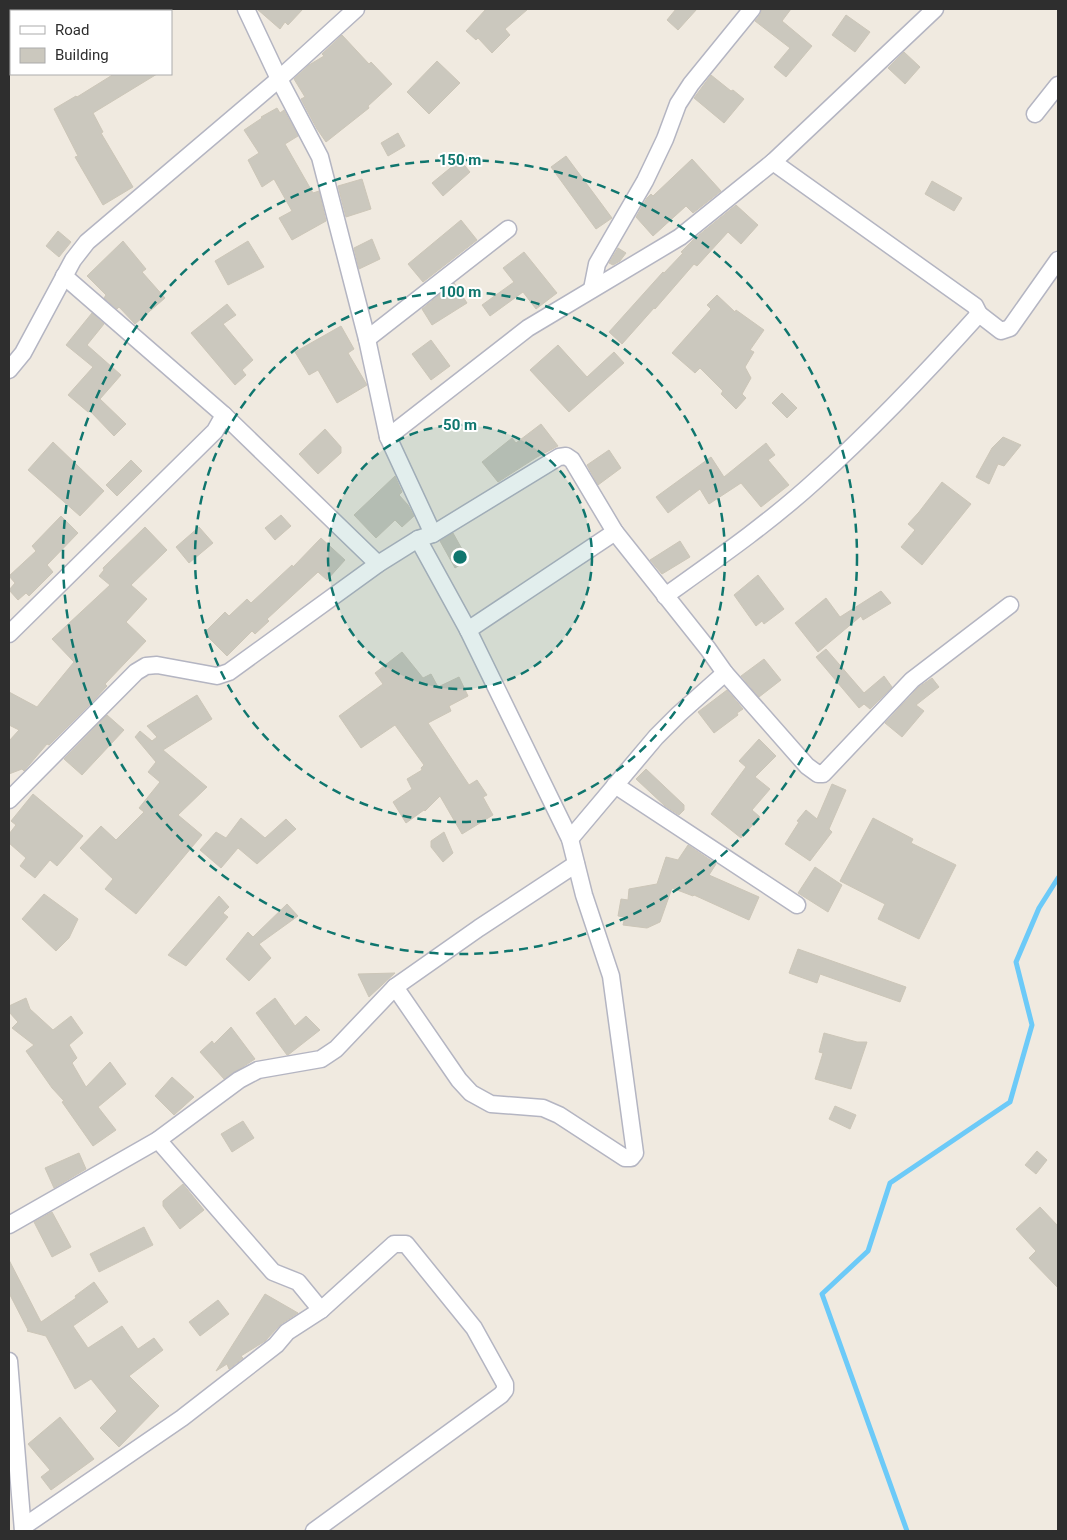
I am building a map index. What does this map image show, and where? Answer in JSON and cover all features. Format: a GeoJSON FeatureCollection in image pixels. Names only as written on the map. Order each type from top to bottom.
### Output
{"type":"FeatureCollection","features":[{"type":"Feature","properties":{"kind":"street"},"geometry":{"type":"LineString","coordinates":[[246,9],[279,79],[320,157],[367,339],[388,436],[425,537],[570,839],[584,895],[612,976],[635,1153],[631,1158],[625,1158],[559,1115],[543,1108],[492,1104],[472,1093],[459,1080],[395,987]]}},
{"type":"Feature","properties":{"kind":"street"},"geometry":{"type":"LineString","coordinates":[[9,370],[23,353],[73,260],[87,242],[279,79],[356,9]]}},
{"type":"Feature","properties":{"kind":"street"},"geometry":{"type":"LineString","coordinates":[[592,289],[597,264],[645,181],[665,139],[678,104],[752,9]]}},
{"type":"Feature","properties":{"kind":"street"},"geometry":{"type":"LineString","coordinates":[[388,436],[528,328],[680,237],[772,162],[935,9]]}},
{"type":"Feature","properties":{"kind":"street"},"geometry":{"type":"LineString","coordinates":[[1035,114],[1058,85]]}},
{"type":"Feature","properties":{"kind":"street"},"geometry":{"type":"LineString","coordinates":[[772,162],[975,306],[979,314],[1001,331],[1010,328],[1058,260]]}},
{"type":"Feature","properties":{"kind":"street"},"geometry":{"type":"LineString","coordinates":[[367,339],[508,229]]}},
{"type":"Feature","properties":{"kind":"street"},"geometry":{"type":"LineString","coordinates":[[64,276],[224,415],[378,564]]}},
{"type":"Feature","properties":{"kind":"street"},"geometry":{"type":"LineString","coordinates":[[665,596],[758,528],[816,481],[908,392],[979,314]]}},
{"type":"Feature","properties":{"kind":"street"},"geometry":{"type":"LineString","coordinates":[[9,634],[215,431],[224,415]]}},
{"type":"Feature","properties":{"kind":"street"},"geometry":{"type":"LineString","coordinates":[[9,800],[136,672],[146,666],[157,665],[217,676],[229,672],[378,564],[559,457],[566,456],[572,460],[615,532],[708,649],[724,673],[806,766],[818,774],[823,774],[912,680],[1010,605]]}},
{"type":"Feature","properties":{"kind":"street"},"geometry":{"type":"LineString","coordinates":[[468,630],[615,532]]}},
{"type":"Feature","properties":{"kind":"street"},"geometry":{"type":"LineString","coordinates":[[570,839],[656,737],[724,673]]}},
{"type":"Feature","properties":{"kind":"street"},"geometry":{"type":"LineString","coordinates":[[615,785],[797,905]]}},
{"type":"Feature","properties":{"kind":"street"},"geometry":{"type":"LineString","coordinates":[[9,1225],[158,1140],[240,1080],[258,1070],[321,1058],[336,1049],[395,987],[479,928],[576,864]]}},
{"type":"Feature","properties":{"kind":"street"},"geometry":{"type":"LineString","coordinates":[[158,1140],[273,1272],[298,1282],[321,1310]]}},
{"type":"Feature","properties":{"kind":"street"},"geometry":{"type":"LineString","coordinates":[[23,1529],[182,1418],[276,1345],[287,1332],[321,1310],[394,1244],[406,1244],[474,1328],[505,1384],[505,1390],[501,1395],[314,1531]]}},
{"type":"Feature","properties":{"kind":"street"},"geometry":{"type":"LineString","coordinates":[[9,1361],[23,1529]]}},
{"type":"Feature","properties":{"kind":"building"},"geometry":{"type":"Polygon","coordinates":[[[257,9],[303,9],[288,25],[285,22],[280,29],[257,9]]]}},
{"type":"Feature","properties":{"kind":"building"},"geometry":{"type":"Polygon","coordinates":[[[486,9],[528,9],[505,29],[510,35],[492,53],[478,38],[476,40],[466,31],[486,9]]]}},
{"type":"Feature","properties":{"kind":"building"},"geometry":{"type":"Polygon","coordinates":[[[676,9],[697,9],[678,30],[667,20],[676,9]]]}},
{"type":"Feature","properties":{"kind":"building"},"geometry":{"type":"Polygon","coordinates":[[[762,9],[791,9],[782,21],[812,46],[786,77],[774,67],[790,48],[755,21],[762,9]]]}},
{"type":"Feature","properties":{"kind":"building"},"geometry":{"type":"Polygon","coordinates":[[[846,15],[870,32],[855,52],[832,35],[846,15]]]}},
{"type":"Feature","properties":{"kind":"building"},"geometry":{"type":"Polygon","coordinates":[[[342,35],[369,64],[371,62],[392,84],[368,106],[369,108],[326,142],[301,99],[305,97],[294,79],[309,65],[324,56],[322,54],[342,35]]]}},
{"type":"Feature","properties":{"kind":"building"},"geometry":{"type":"Polygon","coordinates":[[[904,52],[920,67],[905,84],[888,68],[904,52]]]}},
{"type":"Feature","properties":{"kind":"building"},"geometry":{"type":"Polygon","coordinates":[[[437,61],[460,83],[429,114],[407,92],[437,61]]]}},
{"type":"Feature","properties":{"kind":"building"},"geometry":{"type":"Polygon","coordinates":[[[112,75],[155,75],[93,113],[103,132],[101,133],[133,187],[103,205],[75,157],[78,156],[54,109],[112,75]]]}},
{"type":"Feature","properties":{"kind":"building"},"geometry":{"type":"Polygon","coordinates":[[[711,75],[744,99],[724,123],[694,98],[711,75]]]}},
{"type":"Feature","properties":{"kind":"building"},"geometry":{"type":"Polygon","coordinates":[[[277,108],[280,113],[284,110],[298,136],[285,144],[313,193],[319,191],[326,221],[292,240],[279,218],[292,211],[274,179],[262,187],[248,160],[259,153],[244,130],[277,108]]]}},
{"type":"Feature","properties":{"kind":"building"},"geometry":{"type":"Polygon","coordinates":[[[398,133],[405,146],[388,156],[381,143],[398,133]]]}},
{"type":"Feature","properties":{"kind":"building"},"geometry":{"type":"Polygon","coordinates":[[[566,156],[612,218],[596,229],[551,167],[566,156]]]}},
{"type":"Feature","properties":{"kind":"building"},"geometry":{"type":"Polygon","coordinates":[[[692,159],[721,191],[693,213],[686,206],[653,236],[636,217],[647,198],[651,194],[653,196],[692,159]]]}},
{"type":"Feature","properties":{"kind":"building"},"geometry":{"type":"Polygon","coordinates":[[[460,160],[470,172],[443,196],[432,183],[460,160]]]}},
{"type":"Feature","properties":{"kind":"building"},"geometry":{"type":"Polygon","coordinates":[[[362,179],[371,209],[346,217],[338,186],[362,179]]]}},
{"type":"Feature","properties":{"kind":"building"},"geometry":{"type":"Polygon","coordinates":[[[932,181],[962,198],[954,211],[925,194],[932,181]]]}},
{"type":"Feature","properties":{"kind":"building"},"geometry":{"type":"Polygon","coordinates":[[[736,205],[758,225],[741,244],[728,232],[697,266],[694,264],[622,344],[609,332],[694,239],[736,205]]]}},
{"type":"Feature","properties":{"kind":"building"},"geometry":{"type":"Polygon","coordinates":[[[461,220],[477,240],[423,282],[408,264],[461,220]]]}},
{"type":"Feature","properties":{"kind":"building"},"geometry":{"type":"Polygon","coordinates":[[[58,231],[71,242],[59,257],[46,246],[58,231]]]}},
{"type":"Feature","properties":{"kind":"building"},"geometry":{"type":"Polygon","coordinates":[[[372,239],[380,259],[359,269],[354,248],[372,239]]]}},
{"type":"Feature","properties":{"kind":"building"},"geometry":{"type":"Polygon","coordinates":[[[123,241],[146,269],[142,272],[165,298],[135,324],[119,307],[117,309],[104,298],[106,295],[87,276],[123,241]]]}},
{"type":"Feature","properties":{"kind":"building"},"geometry":{"type":"Polygon","coordinates":[[[248,241],[264,267],[228,285],[215,261],[248,241]]]}},
{"type":"Feature","properties":{"kind":"building"},"geometry":{"type":"Polygon","coordinates":[[[618,248],[626,253],[620,261],[613,265],[609,263],[618,248]]]}},
{"type":"Feature","properties":{"kind":"building"},"geometry":{"type":"Polygon","coordinates":[[[524,252],[557,293],[536,309],[523,292],[490,316],[482,305],[514,282],[503,268],[524,252]]]}},
{"type":"Feature","properties":{"kind":"building"},"geometry":{"type":"Polygon","coordinates":[[[454,283],[467,303],[432,325],[422,309],[454,283]]]}},
{"type":"Feature","properties":{"kind":"building"},"geometry":{"type":"Polygon","coordinates":[[[717,295],[735,312],[736,310],[764,330],[750,350],[754,352],[745,367],[751,378],[742,394],[746,398],[736,409],[721,394],[723,391],[700,368],[695,373],[672,353],[711,309],[707,305],[717,295]]]}},
{"type":"Feature","properties":{"kind":"building"},"geometry":{"type":"Polygon","coordinates":[[[227,304],[236,315],[223,324],[253,360],[242,370],[246,375],[235,385],[191,333],[227,304]]]}},
{"type":"Feature","properties":{"kind":"building"},"geometry":{"type":"Polygon","coordinates":[[[92,313],[104,324],[87,345],[121,375],[100,399],[126,424],[114,436],[90,411],[88,412],[68,395],[93,367],[66,345],[92,313]]]}},
{"type":"Feature","properties":{"kind":"building"},"geometry":{"type":"Polygon","coordinates":[[[341,326],[354,349],[348,353],[367,385],[337,403],[318,370],[309,375],[295,352],[341,326]]]}},
{"type":"Feature","properties":{"kind":"building"},"geometry":{"type":"Polygon","coordinates":[[[431,340],[450,366],[431,380],[412,354],[431,340]]]}},
{"type":"Feature","properties":{"kind":"building"},"geometry":{"type":"Polygon","coordinates":[[[558,345],[587,377],[614,352],[624,363],[569,412],[530,370],[558,345]]]}},
{"type":"Feature","properties":{"kind":"building"},"geometry":{"type":"Polygon","coordinates":[[[782,393],[797,408],[787,418],[772,403],[782,393]]]}},
{"type":"Feature","properties":{"kind":"building"},"geometry":{"type":"Polygon","coordinates":[[[541,424],[558,446],[498,482],[482,462],[512,438],[516,443],[541,424]]]}},
{"type":"Feature","properties":{"kind":"building"},"geometry":{"type":"Polygon","coordinates":[[[325,429],[341,447],[341,453],[318,474],[299,454],[325,429]]]}},
{"type":"Feature","properties":{"kind":"building"},"geometry":{"type":"Polygon","coordinates":[[[1003,437],[1021,445],[1004,466],[998,464],[989,484],[976,477],[992,448],[1003,437]]]}},
{"type":"Feature","properties":{"kind":"building"},"geometry":{"type":"Polygon","coordinates":[[[53,442],[104,491],[80,516],[28,470],[53,442]]]}},
{"type":"Feature","properties":{"kind":"building"},"geometry":{"type":"Polygon","coordinates":[[[766,443],[775,455],[768,460],[789,485],[761,507],[741,483],[709,504],[700,489],[668,513],[656,497],[711,457],[724,477],[766,443]]]}},
{"type":"Feature","properties":{"kind":"building"},"geometry":{"type":"Polygon","coordinates":[[[609,450],[621,468],[598,485],[587,465],[609,450]]]}},
{"type":"Feature","properties":{"kind":"building"},"geometry":{"type":"Polygon","coordinates":[[[131,460],[142,471],[117,496],[106,485],[131,460]]]}},
{"type":"Feature","properties":{"kind":"building"},"geometry":{"type":"Polygon","coordinates":[[[395,476],[402,492],[399,495],[408,505],[414,516],[402,527],[395,520],[376,538],[354,515],[395,476]]]}},
{"type":"Feature","properties":{"kind":"building"},"geometry":{"type":"Polygon","coordinates":[[[942,482],[971,504],[922,565],[901,547],[915,530],[908,524],[942,482]]]}},
{"type":"Feature","properties":{"kind":"building"},"geometry":{"type":"Polygon","coordinates":[[[281,515],[291,526],[275,540],[265,528],[281,515]]]}},
{"type":"Feature","properties":{"kind":"building"},"geometry":{"type":"Polygon","coordinates":[[[61,516],[78,533],[47,565],[53,572],[29,596],[26,593],[18,600],[9,590],[15,583],[9,576],[36,551],[32,546],[61,516]]]}},
{"type":"Feature","properties":{"kind":"building"},"geometry":{"type":"Polygon","coordinates":[[[145,527],[167,550],[131,585],[147,599],[126,622],[146,641],[105,684],[107,686],[95,699],[49,745],[47,744],[24,771],[22,769],[9,774],[9,741],[19,730],[9,725],[9,692],[37,707],[74,662],[52,639],[110,585],[99,576],[104,570],[103,568],[145,527]]]}},
{"type":"Feature","properties":{"kind":"building"},"geometry":{"type":"Polygon","coordinates":[[[199,527],[213,543],[189,563],[176,547],[199,527]]]}},
{"type":"Feature","properties":{"kind":"building"},"geometry":{"type":"Polygon","coordinates":[[[453,533],[468,560],[455,568],[440,541],[453,533]]]}},
{"type":"Feature","properties":{"kind":"building"},"geometry":{"type":"Polygon","coordinates":[[[321,538],[345,560],[327,580],[318,572],[267,619],[269,621],[255,634],[252,631],[227,656],[204,633],[225,612],[229,616],[247,599],[251,603],[292,565],[293,567],[321,538]]]}},
{"type":"Feature","properties":{"kind":"building"},"geometry":{"type":"Polygon","coordinates":[[[680,541],[690,557],[662,574],[650,560],[680,541]]]}},
{"type":"Feature","properties":{"kind":"building"},"geometry":{"type":"Polygon","coordinates":[[[758,575],[784,609],[764,624],[762,621],[756,626],[734,595],[758,575]]]}},
{"type":"Feature","properties":{"kind":"building"},"geometry":{"type":"Polygon","coordinates":[[[881,591],[891,603],[863,620],[861,616],[818,652],[795,623],[826,598],[840,617],[881,591]]]}},
{"type":"Feature","properties":{"kind":"building"},"geometry":{"type":"Polygon","coordinates":[[[826,649],[864,693],[884,676],[892,687],[870,709],[864,704],[859,708],[816,657],[826,649]]]}},
{"type":"Feature","properties":{"kind":"building"},"geometry":{"type":"Polygon","coordinates":[[[402,652],[423,678],[431,674],[438,687],[459,677],[468,696],[449,706],[451,711],[428,723],[469,785],[477,780],[487,795],[483,797],[493,815],[462,834],[440,796],[425,811],[406,823],[393,802],[412,789],[407,779],[422,770],[421,768],[424,765],[395,725],[361,748],[339,716],[383,684],[375,673],[402,652]]]}},
{"type":"Feature","properties":{"kind":"building"},"geometry":{"type":"Polygon","coordinates":[[[764,659],[781,680],[759,697],[741,676],[764,659]]]}},
{"type":"Feature","properties":{"kind":"building"},"geometry":{"type":"Polygon","coordinates":[[[932,678],[939,687],[916,705],[924,711],[902,737],[885,723],[919,687],[932,678]]]}},
{"type":"Feature","properties":{"kind":"building"},"geometry":{"type":"Polygon","coordinates":[[[727,690],[743,709],[714,733],[698,712],[727,690]]]}},
{"type":"Feature","properties":{"kind":"building"},"geometry":{"type":"Polygon","coordinates":[[[197,695],[212,719],[163,750],[207,787],[178,815],[202,835],[136,914],[105,889],[113,879],[80,848],[101,826],[116,840],[144,812],[139,808],[160,782],[148,772],[156,762],[135,737],[140,731],[152,741],[157,737],[147,726],[197,695]]]}},
{"type":"Feature","properties":{"kind":"building"},"geometry":{"type":"Polygon","coordinates":[[[107,715],[124,730],[82,775],[64,759],[107,715]]]}},
{"type":"Feature","properties":{"kind":"building"},"geometry":{"type":"Polygon","coordinates":[[[759,739],[776,756],[755,777],[770,789],[752,810],[760,817],[741,838],[711,814],[746,767],[739,761],[759,739]]]}},
{"type":"Feature","properties":{"kind":"building"},"geometry":{"type":"Polygon","coordinates":[[[646,769],[684,805],[684,810],[679,815],[665,806],[636,779],[646,769]]]}},
{"type":"Feature","properties":{"kind":"building"},"geometry":{"type":"Polygon","coordinates":[[[832,784],[846,790],[829,829],[832,832],[810,861],[785,844],[799,822],[797,821],[806,810],[817,819],[832,784]]]}},
{"type":"Feature","properties":{"kind":"building"},"geometry":{"type":"Polygon","coordinates":[[[33,794],[83,836],[57,866],[50,860],[35,878],[20,866],[26,858],[9,843],[9,834],[16,825],[11,821],[33,794]]]}},
{"type":"Feature","properties":{"kind":"building"},"geometry":{"type":"Polygon","coordinates":[[[241,818],[265,838],[286,819],[296,829],[257,864],[238,848],[221,868],[200,850],[216,832],[226,838],[241,818]]]}},
{"type":"Feature","properties":{"kind":"building"},"geometry":{"type":"Polygon","coordinates":[[[873,818],[913,839],[911,843],[956,865],[919,939],[878,919],[885,904],[840,881],[873,818]]]}},
{"type":"Feature","properties":{"kind":"building"},"geometry":{"type":"Polygon","coordinates":[[[444,832],[453,853],[443,862],[431,847],[431,841],[444,832]]]}},
{"type":"Feature","properties":{"kind":"building"},"geometry":{"type":"Polygon","coordinates":[[[688,845],[716,864],[709,875],[759,897],[749,920],[694,895],[672,888],[660,922],[647,928],[623,925],[625,917],[618,916],[621,899],[628,900],[629,889],[657,884],[666,857],[678,860],[688,845]]]}},
{"type":"Feature","properties":{"kind":"building"},"geometry":{"type":"Polygon","coordinates":[[[815,867],[842,885],[828,912],[798,893],[815,867]]]}},
{"type":"Feature","properties":{"kind":"building"},"geometry":{"type":"Polygon","coordinates":[[[44,894],[78,919],[69,938],[56,951],[22,919],[44,894]]]}},
{"type":"Feature","properties":{"kind":"building"},"geometry":{"type":"Polygon","coordinates":[[[219,896],[229,907],[223,913],[228,917],[186,966],[168,955],[219,896]]]}},
{"type":"Feature","properties":{"kind":"building"},"geometry":{"type":"Polygon","coordinates":[[[287,904],[298,916],[259,944],[271,958],[249,981],[226,959],[248,932],[253,937],[287,904]]]}},
{"type":"Feature","properties":{"kind":"building"},"geometry":{"type":"Polygon","coordinates":[[[798,949],[906,987],[900,1002],[820,974],[817,983],[789,973],[798,949]]]}},
{"type":"Feature","properties":{"kind":"building"},"geometry":{"type":"Polygon","coordinates":[[[395,973],[369,997],[358,974],[395,973]]]}},
{"type":"Feature","properties":{"kind":"building"},"geometry":{"type":"Polygon","coordinates":[[[26,998],[30,1009],[53,1030],[71,1016],[83,1033],[69,1045],[77,1058],[72,1063],[86,1087],[110,1062],[126,1084],[98,1107],[116,1130],[93,1146],[62,1102],[64,1101],[52,1088],[26,1051],[34,1045],[12,1028],[18,1022],[9,1012],[9,1006],[26,998]]]}},
{"type":"Feature","properties":{"kind":"building"},"geometry":{"type":"Polygon","coordinates":[[[275,998],[295,1026],[306,1016],[320,1030],[288,1055],[256,1013],[275,998]]]}},
{"type":"Feature","properties":{"kind":"building"},"geometry":{"type":"Polygon","coordinates":[[[231,1027],[255,1059],[224,1079],[200,1052],[212,1041],[214,1044],[231,1027]]]}},
{"type":"Feature","properties":{"kind":"building"},"geometry":{"type":"Polygon","coordinates":[[[824,1033],[857,1042],[867,1042],[851,1089],[815,1079],[823,1053],[819,1052],[824,1033]]]}},
{"type":"Feature","properties":{"kind":"building"},"geometry":{"type":"Polygon","coordinates":[[[172,1077],[194,1097],[174,1115],[155,1096],[172,1077]]]}},
{"type":"Feature","properties":{"kind":"building"},"geometry":{"type":"Polygon","coordinates":[[[835,1106],[856,1115],[850,1129],[829,1119],[835,1106]]]}},
{"type":"Feature","properties":{"kind":"building"},"geometry":{"type":"Polygon","coordinates":[[[243,1121],[254,1138],[232,1152],[221,1134],[243,1121]]]}},
{"type":"Feature","properties":{"kind":"building"},"geometry":{"type":"Polygon","coordinates":[[[1037,1151],[1047,1160],[1036,1174],[1025,1165],[1037,1151]]]}},
{"type":"Feature","properties":{"kind":"building"},"geometry":{"type":"Polygon","coordinates":[[[79,1153],[86,1169],[54,1188],[45,1168],[79,1153]]]}},
{"type":"Feature","properties":{"kind":"building"},"geometry":{"type":"Polygon","coordinates":[[[183,1184],[204,1210],[180,1229],[163,1206],[163,1201],[183,1184]]]}},
{"type":"Feature","properties":{"kind":"building"},"geometry":{"type":"Polygon","coordinates":[[[1040,1207],[1058,1226],[1058,1288],[1029,1258],[1036,1251],[1016,1229],[1040,1207]]]}},
{"type":"Feature","properties":{"kind":"building"},"geometry":{"type":"Polygon","coordinates":[[[52,1212],[71,1247],[52,1257],[34,1222],[52,1212]]]}},
{"type":"Feature","properties":{"kind":"building"},"geometry":{"type":"Polygon","coordinates":[[[144,1227],[153,1245],[99,1272],[90,1254],[144,1227]]]}},
{"type":"Feature","properties":{"kind":"building"},"geometry":{"type":"Polygon","coordinates":[[[9,1260],[41,1322],[76,1298],[75,1296],[94,1282],[108,1302],[73,1326],[88,1348],[122,1326],[138,1349],[154,1338],[163,1350],[129,1376],[159,1406],[119,1447],[100,1428],[117,1411],[91,1379],[75,1389],[46,1336],[27,1331],[9,1293],[9,1260]]]}},
{"type":"Feature","properties":{"kind":"building"},"geometry":{"type":"Polygon","coordinates":[[[265,1294],[298,1313],[281,1324],[265,1341],[241,1356],[243,1358],[229,1369],[227,1364],[216,1371],[265,1294]]]}},
{"type":"Feature","properties":{"kind":"building"},"geometry":{"type":"Polygon","coordinates":[[[218,1300],[229,1314],[200,1336],[189,1322],[218,1300]]]}},
{"type":"Feature","properties":{"kind":"building"},"geometry":{"type":"Polygon","coordinates":[[[60,1417],[94,1459],[51,1490],[41,1477],[50,1470],[28,1444],[60,1417]]]}},
{"type":"Feature","properties":{"kind":"waterway"},"geometry":{"type":"LineString","coordinates":[[907,1531],[822,1294],[868,1251],[890,1183],[1010,1102],[1032,1025],[1016,962],[1039,908],[1058,878]]}}]}
